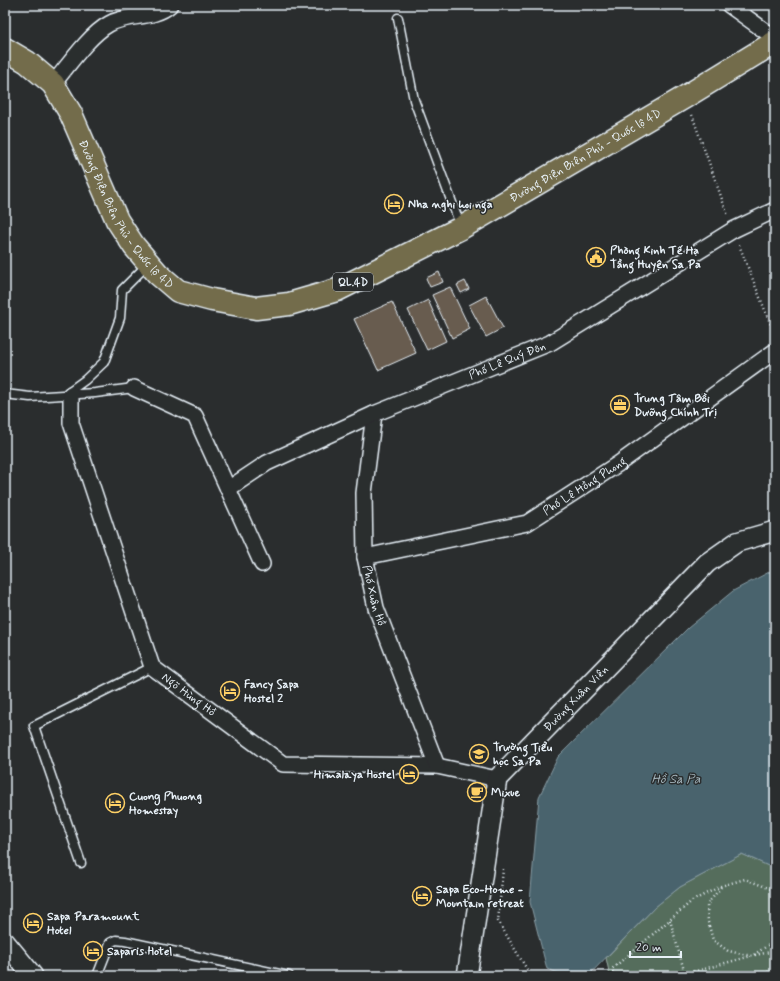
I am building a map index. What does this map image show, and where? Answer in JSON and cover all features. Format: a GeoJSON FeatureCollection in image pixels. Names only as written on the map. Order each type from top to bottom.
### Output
{"type":"FeatureCollection","features":[{"type":"Feature","properties":{"kind":"main road","name":"Đường Điện Biên Phủ - Quốc lộ 4D"},"geometry":{"type":"LineString","coordinates":[[5,49],[27,62],[53,84],[71,114],[118,220],[134,246],[158,274],[178,291],[212,300],[256,308],[289,304],[337,290],[461,228],[685,97],[775,42]]}},
{"type":"Feature","properties":{"kind":"street"},"geometry":{"type":"LineString","coordinates":[[53,84],[91,38],[109,24],[125,17],[149,15],[164,10],[170,5]]}},
{"type":"Feature","properties":{"kind":"street"},"geometry":{"type":"LineString","coordinates":[[729,5],[775,38]]}},
{"type":"Feature","properties":{"kind":"street","name":"Phố Lê Quý Đôn"},"geometry":{"type":"LineString","coordinates":[[228,489],[267,463],[374,414],[550,343],[733,230],[775,210]]}},
{"type":"Feature","properties":{"kind":"street","name":"Phố Lê Hồng Phong"},"geometry":{"type":"LineString","coordinates":[[365,557],[527,522],[618,464],[775,351]]}},
{"type":"Feature","properties":{"kind":"street"},"geometry":{"type":"LineString","coordinates":[[134,388],[195,416],[262,564]]}},
{"type":"Feature","properties":{"kind":"street","name":"Ngõ Hùng Hồ"},"geometry":{"type":"LineString","coordinates":[[68,394],[71,423],[152,667],[283,764],[437,766],[497,779]]}},
{"type":"Feature","properties":{"kind":"street","name":"Phố Xuân Hồ"},"geometry":{"type":"LineString","coordinates":[[374,414],[364,492],[365,557],[376,608],[437,766]]}},
{"type":"Feature","properties":{"kind":"street","name":"Đường Xuân Viên"},"geometry":{"type":"LineString","coordinates":[[497,779],[707,563],[737,542],[775,531]]}},
{"type":"Feature","properties":{"kind":"street"},"geometry":{"type":"LineString","coordinates":[[467,976],[497,779]]}},
{"type":"Feature","properties":{"kind":"street"},"geometry":{"type":"LineString","coordinates":[[5,942],[32,976]]}},
{"type":"Feature","properties":{"kind":"lane"},"geometry":{"type":"LineString","coordinates":[[398,18],[414,100],[461,228]]}},
{"type":"Feature","properties":{"kind":"lane"},"geometry":{"type":"LineString","coordinates":[[68,394],[104,362],[120,318],[122,290],[149,263]]}},
{"type":"Feature","properties":{"kind":"lane"},"geometry":{"type":"LineString","coordinates":[[5,394],[30,397],[95,393],[134,388]]}},
{"type":"Feature","properties":{"kind":"lane"},"geometry":{"type":"LineString","coordinates":[[81,863],[34,726],[152,667]]}},
{"type":"Feature","properties":{"kind":"lane"},"geometry":{"type":"LineString","coordinates":[[97,976],[110,943],[116,940],[289,976]]}},
{"type":"Feature","properties":{"kind":"path"},"geometry":{"type":"LineString","coordinates":[[504,866],[498,921],[531,976]]}},
{"type":"Feature","properties":{"kind":"path"},"geometry":{"type":"LineString","coordinates":[[613,976],[612,970],[692,901],[721,886],[745,879],[775,892]]}},
{"type":"Feature","properties":{"kind":"path"},"geometry":{"type":"LineString","coordinates":[[721,886],[707,905],[708,922],[713,940],[728,951],[752,956],[773,942],[775,936]]}},
{"type":"Feature","properties":{"kind":"path"},"geometry":{"type":"LineString","coordinates":[[771,889],[775,895]]}},
{"type":"Feature","properties":{"kind":"path"},"geometry":{"type":"LineString","coordinates":[[670,920],[685,974]]}},
{"type":"Feature","properties":{"kind":"path"},"geometry":{"type":"LineString","coordinates":[[678,976],[775,951]]}},
{"type":"Feature","properties":{"kind":"path"},"geometry":{"type":"LineString","coordinates":[[752,976],[775,970]]}},
{"type":"Feature","properties":{"kind":"green space"},"geometry":{"type":"Polygon","coordinates":[[[742,854],[775,869],[775,976],[610,976],[606,958],[655,907],[680,887],[742,854]]]}},
{"type":"Feature","properties":{"kind":"water","name":"Hồ Sa Pa"},"geometry":{"type":"Polygon","coordinates":[[[775,569],[775,869],[742,854],[680,887],[655,907],[588,976],[567,976],[547,969],[530,902],[539,797],[558,757],[688,628],[733,591],[775,569]]]}},
{"type":"Feature","properties":{"kind":"building"},"geometry":{"type":"Polygon","coordinates":[[[439,272],[443,282],[430,287],[426,278],[439,272]]]}},
{"type":"Feature","properties":{"kind":"building"},"geometry":{"type":"Polygon","coordinates":[[[465,281],[469,289],[461,293],[457,285],[465,281]]]}},
{"type":"Feature","properties":{"kind":"building"},"geometry":{"type":"Polygon","coordinates":[[[450,287],[470,329],[452,338],[432,295],[450,287]]]}},
{"type":"Feature","properties":{"kind":"building"},"geometry":{"type":"Polygon","coordinates":[[[486,296],[503,328],[486,337],[469,305],[486,296]]]}},
{"type":"Feature","properties":{"kind":"building"},"geometry":{"type":"Polygon","coordinates":[[[428,300],[446,341],[427,350],[408,310],[428,300]]]}},
{"type":"Feature","properties":{"kind":"building"},"geometry":{"type":"Polygon","coordinates":[[[392,302],[416,353],[378,370],[354,319],[392,302]]]}},
{"type":"Feature","properties":{"kind":"place","name":"Nha nghi hoi nga"},"geometry":{"type":"Point","coordinates":[394,204]}},
{"type":"Feature","properties":{"kind":"place","name":"Phòng Kinh Tế Hạ Tầng Huyện Sa Pa"},"geometry":{"type":"Point","coordinates":[596,257]}},
{"type":"Feature","properties":{"kind":"place","name":"Trung Tâm Bồi Dưỡng Chính Trị"},"geometry":{"type":"Point","coordinates":[620,405]}},
{"type":"Feature","properties":{"kind":"place","name":"Fancy Sapa Hostel 2"},"geometry":{"type":"Point","coordinates":[230,691]}},
{"type":"Feature","properties":{"kind":"place","name":"Trường Tiểu học Sa Pa"},"geometry":{"type":"Point","coordinates":[479,754]}},
{"type":"Feature","properties":{"kind":"place","name":"Himalaya Hostel"},"geometry":{"type":"Point","coordinates":[409,774]}},
{"type":"Feature","properties":{"kind":"place","name":"Mixue"},"geometry":{"type":"Point","coordinates":[477,792]}},
{"type":"Feature","properties":{"kind":"place","name":"Cuong Phuong Homestay"},"geometry":{"type":"Point","coordinates":[115,803]}},
{"type":"Feature","properties":{"kind":"place","name":"Sapa Eco-Home - Mountain retreat"},"geometry":{"type":"Point","coordinates":[422,896]}},
{"type":"Feature","properties":{"kind":"place","name":"Sapa Paramount Hotel"},"geometry":{"type":"Point","coordinates":[33,923]}},
{"type":"Feature","properties":{"kind":"place","name":"Saparis Hotel"},"geometry":{"type":"Point","coordinates":[93,951]}}]}
